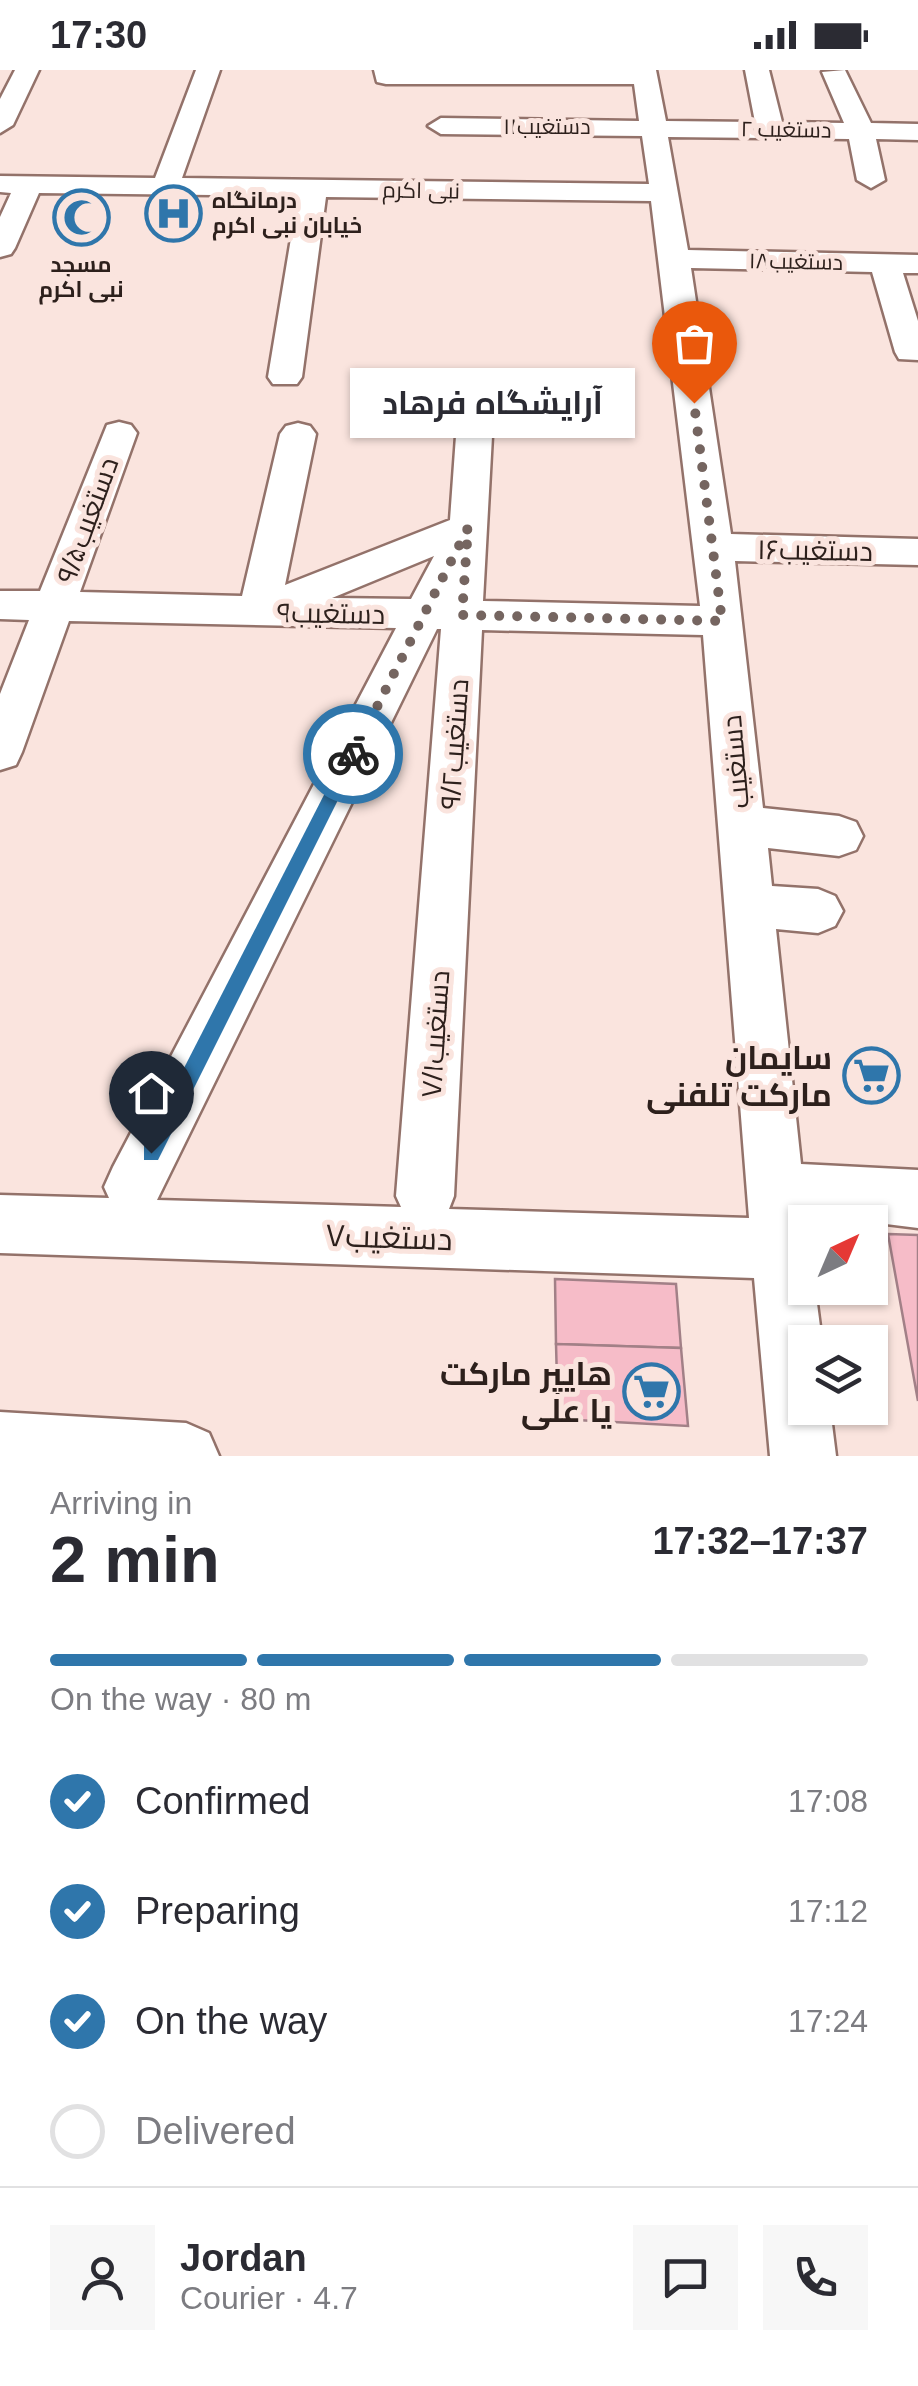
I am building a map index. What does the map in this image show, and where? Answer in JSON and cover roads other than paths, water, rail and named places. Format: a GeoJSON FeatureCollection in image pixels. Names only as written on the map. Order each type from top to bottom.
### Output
{"type":"FeatureCollection","features":[{"type":"Feature","properties":{"kind":"street"},"geometry":{"type":"LineString","coordinates":[[0,125],[27,70]]}},
{"type":"Feature","properties":{"kind":"street"},"geometry":{"type":"LineString","coordinates":[[166,186],[208,70]]}},
{"type":"Feature","properties":{"kind":"street"},"geometry":{"type":"LineString","coordinates":[[386,70],[386,77],[645,74]]}},
{"type":"Feature","properties":{"kind":"street"},"geometry":{"type":"LineString","coordinates":[[757,70],[770,129]]}},
{"type":"Feature","properties":{"kind":"street"},"geometry":{"type":"LineString","coordinates":[[834,72],[861,131],[871,180]]}},
{"type":"Feature","properties":{"kind":"street","name":"دستغیب"},"geometry":{"type":"LineString","coordinates":[[645,74],[675,258],[722,621],[779,1250],[803,1456]]}},
{"type":"Feature","properties":{"kind":"street"},"geometry":{"type":"LineString","coordinates":[[525,77],[539,126]]}},
{"type":"Feature","properties":{"kind":"street","name":"دستغیب۱۱"},"geometry":{"type":"LineString","coordinates":[[441,126],[654,126]]}},
{"type":"Feature","properties":{"kind":"street","name":"دستغیب۲۰"},"geometry":{"type":"LineString","coordinates":[[654,126],[918,132]]}},
{"type":"Feature","properties":{"kind":"street"},"geometry":{"type":"LineString","coordinates":[[0,248],[14,185]]}},
{"type":"Feature","properties":{"kind":"street","name":"نبی اکرم"},"geometry":{"type":"LineString","coordinates":[[14,185],[662,193]]}},
{"type":"Feature","properties":{"kind":"street"},"geometry":{"type":"LineString","coordinates":[[285,377],[313,188]]}},
{"type":"Feature","properties":{"kind":"street","name":"دستغیب۱۸"},"geometry":{"type":"LineString","coordinates":[[675,258],[918,264]]}},
{"type":"Feature","properties":{"kind":"street"},"geometry":{"type":"LineString","coordinates":[[886,263],[911,352]]}},
{"type":"Feature","properties":{"kind":"street","name":"۹/۵دستغیب"},"geometry":{"type":"LineString","coordinates":[[0,752],[120,433]]}},
{"type":"Feature","properties":{"kind":"street"},"geometry":{"type":"LineString","coordinates":[[259,611],[298,434]]}},
{"type":"Feature","properties":{"kind":"street","name":"دستغیب۹/۲"},"geometry":{"type":"LineString","coordinates":[[445,872],[474,436]]}},
{"type":"Feature","properties":{"kind":"street"},"geometry":{"type":"LineString","coordinates":[[259,611],[468,528]]}},
{"type":"Feature","properties":{"kind":"street"},"geometry":{"type":"LineString","coordinates":[[133,1188],[468,528]]}},
{"type":"Feature","properties":{"kind":"street","name":"دستغیب۱۶"},"geometry":{"type":"LineString","coordinates":[[712,547],[918,552]]}},
{"type":"Feature","properties":{"kind":"street","name":"دستغیب۹"},"geometry":{"type":"LineString","coordinates":[[0,606],[722,621]]}},
{"type":"Feature","properties":{"kind":"street"},"geometry":{"type":"LineString","coordinates":[[740,825],[839,836]]}},
{"type":"Feature","properties":{"kind":"street","name":"دستغیب۷/۱"},"geometry":{"type":"LineString","coordinates":[[425,1196],[445,872]]}},
{"type":"Feature","properties":{"kind":"street"},"geometry":{"type":"LineString","coordinates":[[748,904],[818,911]]}},
{"type":"Feature","properties":{"kind":"street"},"geometry":{"type":"LineString","coordinates":[[774,1192],[918,1198]]}},
{"type":"Feature","properties":{"kind":"street","name":"دستغیب۷"},"geometry":{"type":"LineString","coordinates":[[0,1224],[779,1250]]}},
{"type":"Feature","properties":{"kind":"street"},"geometry":{"type":"LineString","coordinates":[[0,1444],[186,1456]]}},
{"type":"Feature","properties":{"kind":"place","name":"درمانگاه خیابان نبی اکرم"},"geometry":{"type":"Point","coordinates":[173,213]}},
{"type":"Feature","properties":{"kind":"place","name":"مسجد نبی اکرم"},"geometry":{"type":"Point","coordinates":[81,217]}},
{"type":"Feature","properties":{"kind":"place","name":"آرایشگاه فرهاد"},"geometry":{"type":"Point","coordinates":[694,403]}},
{"type":"Feature","properties":{"kind":"place","name":"سایمان مارکت تلفنی"},"geometry":{"type":"Point","coordinates":[871,1076]}},
{"type":"Feature","properties":{"kind":"place","name":"هایپر مارکت یا علی"},"geometry":{"type":"Point","coordinates":[651,1392]}}]}
